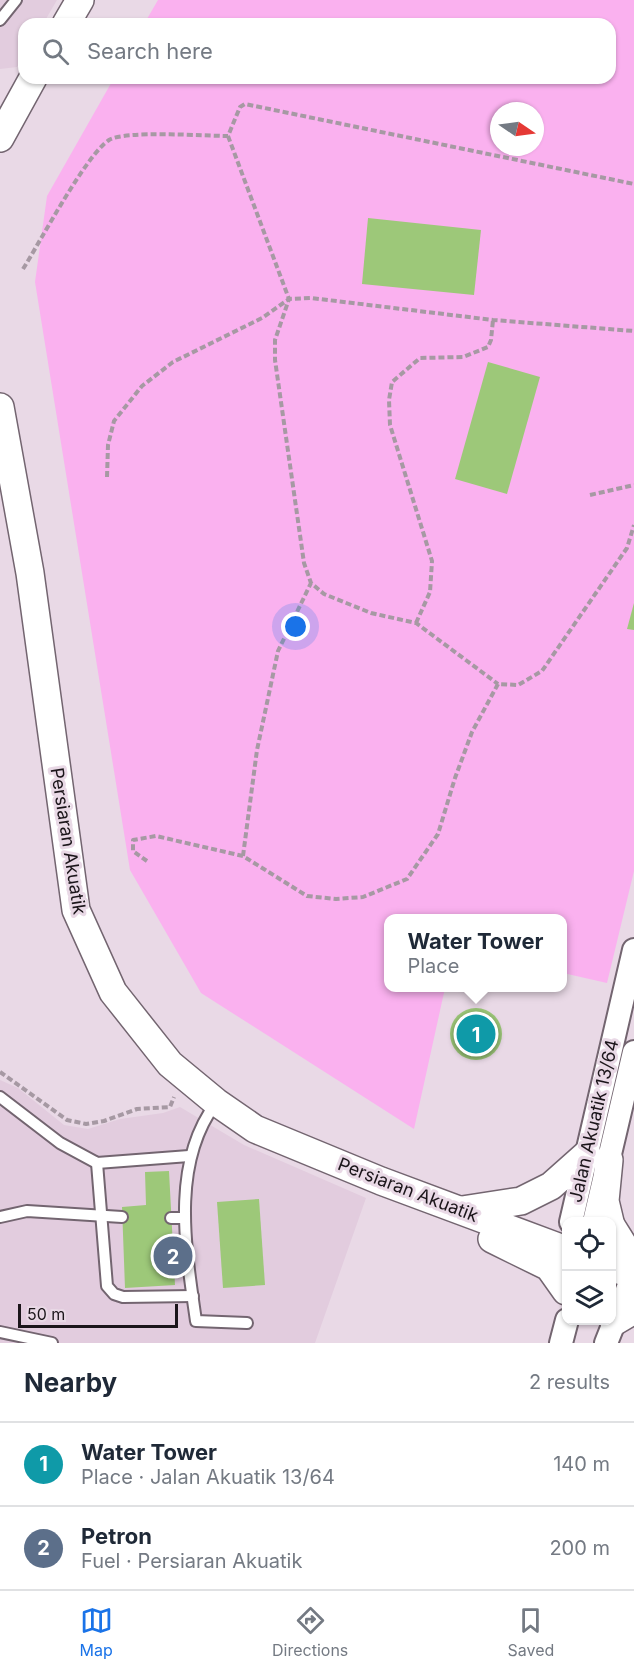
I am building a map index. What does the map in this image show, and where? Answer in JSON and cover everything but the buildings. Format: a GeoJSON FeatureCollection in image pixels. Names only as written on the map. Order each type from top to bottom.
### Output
{"type":"FeatureCollection","features":[{"type":"Feature","properties":{"kind":"street"},"geometry":{"type":"LineString","coordinates":[[70,18],[80,0]]}},
{"type":"Feature","properties":{"kind":"street"},"geometry":{"type":"LineString","coordinates":[[0,138],[30,84]]}},
{"type":"Feature","properties":{"kind":"street","name":"Persiaran Akuatik"},"geometry":{"type":"LineString","coordinates":[[0,407],[30,573],[76,910],[113,992],[170,1064],[216,1102],[255,1129],[468,1213],[562,1245]]}},
{"type":"Feature","properties":{"kind":"street","name":"Jalan Akuatik 13/64"},"geometry":{"type":"LineString","coordinates":[[594,1217],[598,1157],[634,950]]}},
{"type":"Feature","properties":{"kind":"street","name":"Jalan Akuatik 13/64"},"geometry":{"type":"LineString","coordinates":[[573,1217],[598,1157],[634,1052]]}},
{"type":"Feature","properties":{"kind":"street"},"geometry":{"type":"LineString","coordinates":[[562,1284],[549,1267],[488,1237],[468,1213],[521,1201],[551,1186],[598,1157],[609,1217]]}},
{"type":"Feature","properties":{"kind":"street"},"geometry":{"type":"LineString","coordinates":[[616,1238],[628,1270],[618,1325]]}},
{"type":"Feature","properties":{"kind":"street"},"geometry":{"type":"LineString","coordinates":[[561,1343],[566,1325]]}},
{"type":"Feature","properties":{"kind":"lane"},"geometry":{"type":"LineString","coordinates":[[0,20],[14,1]]}},
{"type":"Feature","properties":{"kind":"lane"},"geometry":{"type":"LineString","coordinates":[[0,1097],[60,1143],[97,1162],[189,1156]]}},
{"type":"Feature","properties":{"kind":"lane"},"geometry":{"type":"LineString","coordinates":[[216,1102],[203,1123],[189,1156],[185,1218],[196,1321],[247,1323]]}},
{"type":"Feature","properties":{"kind":"lane"},"geometry":{"type":"LineString","coordinates":[[97,1162],[108,1286],[114,1294],[123,1297],[193,1296]]}},
{"type":"Feature","properties":{"kind":"lane"},"geometry":{"type":"LineString","coordinates":[[0,1218],[27,1211],[122,1217]]}},
{"type":"Feature","properties":{"kind":"lane"},"geometry":{"type":"LineString","coordinates":[[171,1218],[185,1218]]}},
{"type":"Feature","properties":{"kind":"lane"},"geometry":{"type":"LineString","coordinates":[[0,1332],[23,1340],[52,1343]]}},
{"type":"Feature","properties":{"kind":"path"},"geometry":{"type":"LineString","coordinates":[[634,184],[255,104],[240,107],[228,136],[289,299],[275,340],[275,360],[304,563],[311,583],[324,594],[371,613],[416,623],[498,684],[519,685],[542,671],[627,548],[634,525]]}},
{"type":"Feature","properties":{"kind":"path"},"geometry":{"type":"LineString","coordinates":[[23,269],[93,157],[110,139],[127,135],[228,136]]}},
{"type":"Feature","properties":{"kind":"path"},"geometry":{"type":"LineString","coordinates":[[107,477],[108,445],[114,421],[142,386],[173,362],[262,318],[289,299],[311,298],[493,320],[634,331]]}},
{"type":"Feature","properties":{"kind":"path"},"geometry":{"type":"LineString","coordinates":[[416,623],[430,592],[432,561],[390,425],[388,400],[392,382],[420,358],[463,357],[488,347],[492,340],[493,320]]}},
{"type":"Feature","properties":{"kind":"path"},"geometry":{"type":"LineString","coordinates":[[590,495],[634,485]]}},
{"type":"Feature","properties":{"kind":"path"},"geometry":{"type":"LineString","coordinates":[[243,856],[257,750],[278,651],[311,583]]}},
{"type":"Feature","properties":{"kind":"path"},"geometry":{"type":"LineString","coordinates":[[147,861],[133,851],[133,840],[156,836],[243,856],[306,896],[336,899],[363,897],[407,879],[438,834],[454,778],[472,732],[498,684]]}},
{"type":"Feature","properties":{"kind":"path"},"geometry":{"type":"LineString","coordinates":[[0,1072],[67,1120],[86,1124],[104,1121],[137,1108],[170,1107],[183,1075]]}},
{"type":"Feature","properties":{"kind":"shaded area"},"geometry":{"type":"Polygon","coordinates":[[[0,0],[57,0],[46,18],[18,18],[18,65],[0,69],[0,0]]]}},
{"type":"Feature","properties":{"kind":"shaded area"},"geometry":{"type":"Polygon","coordinates":[[[158,0],[634,0],[634,871],[607,983],[567,974],[567,914],[384,914],[384,992],[444,992],[414,1129],[201,993],[130,870],[35,282],[47,196],[111,84],[616,84],[616,18],[148,18],[158,0]]]}},
{"type":"Feature","properties":{"kind":"shaded area"},"geometry":{"type":"Polygon","coordinates":[[[0,1080],[18,1088],[64,1125],[88,1129],[120,1119],[163,1113],[180,1107],[244,1145],[366,1198],[315,1343],[0,1343],[0,1080]]]}},
{"type":"Feature","properties":{"kind":"place","name":"Water Tower"},"geometry":{"type":"Point","coordinates":[476,1034]}},
{"type":"Feature","properties":{"kind":"place","name":"Petron"},"geometry":{"type":"Point","coordinates":[173,1256]}}]}
